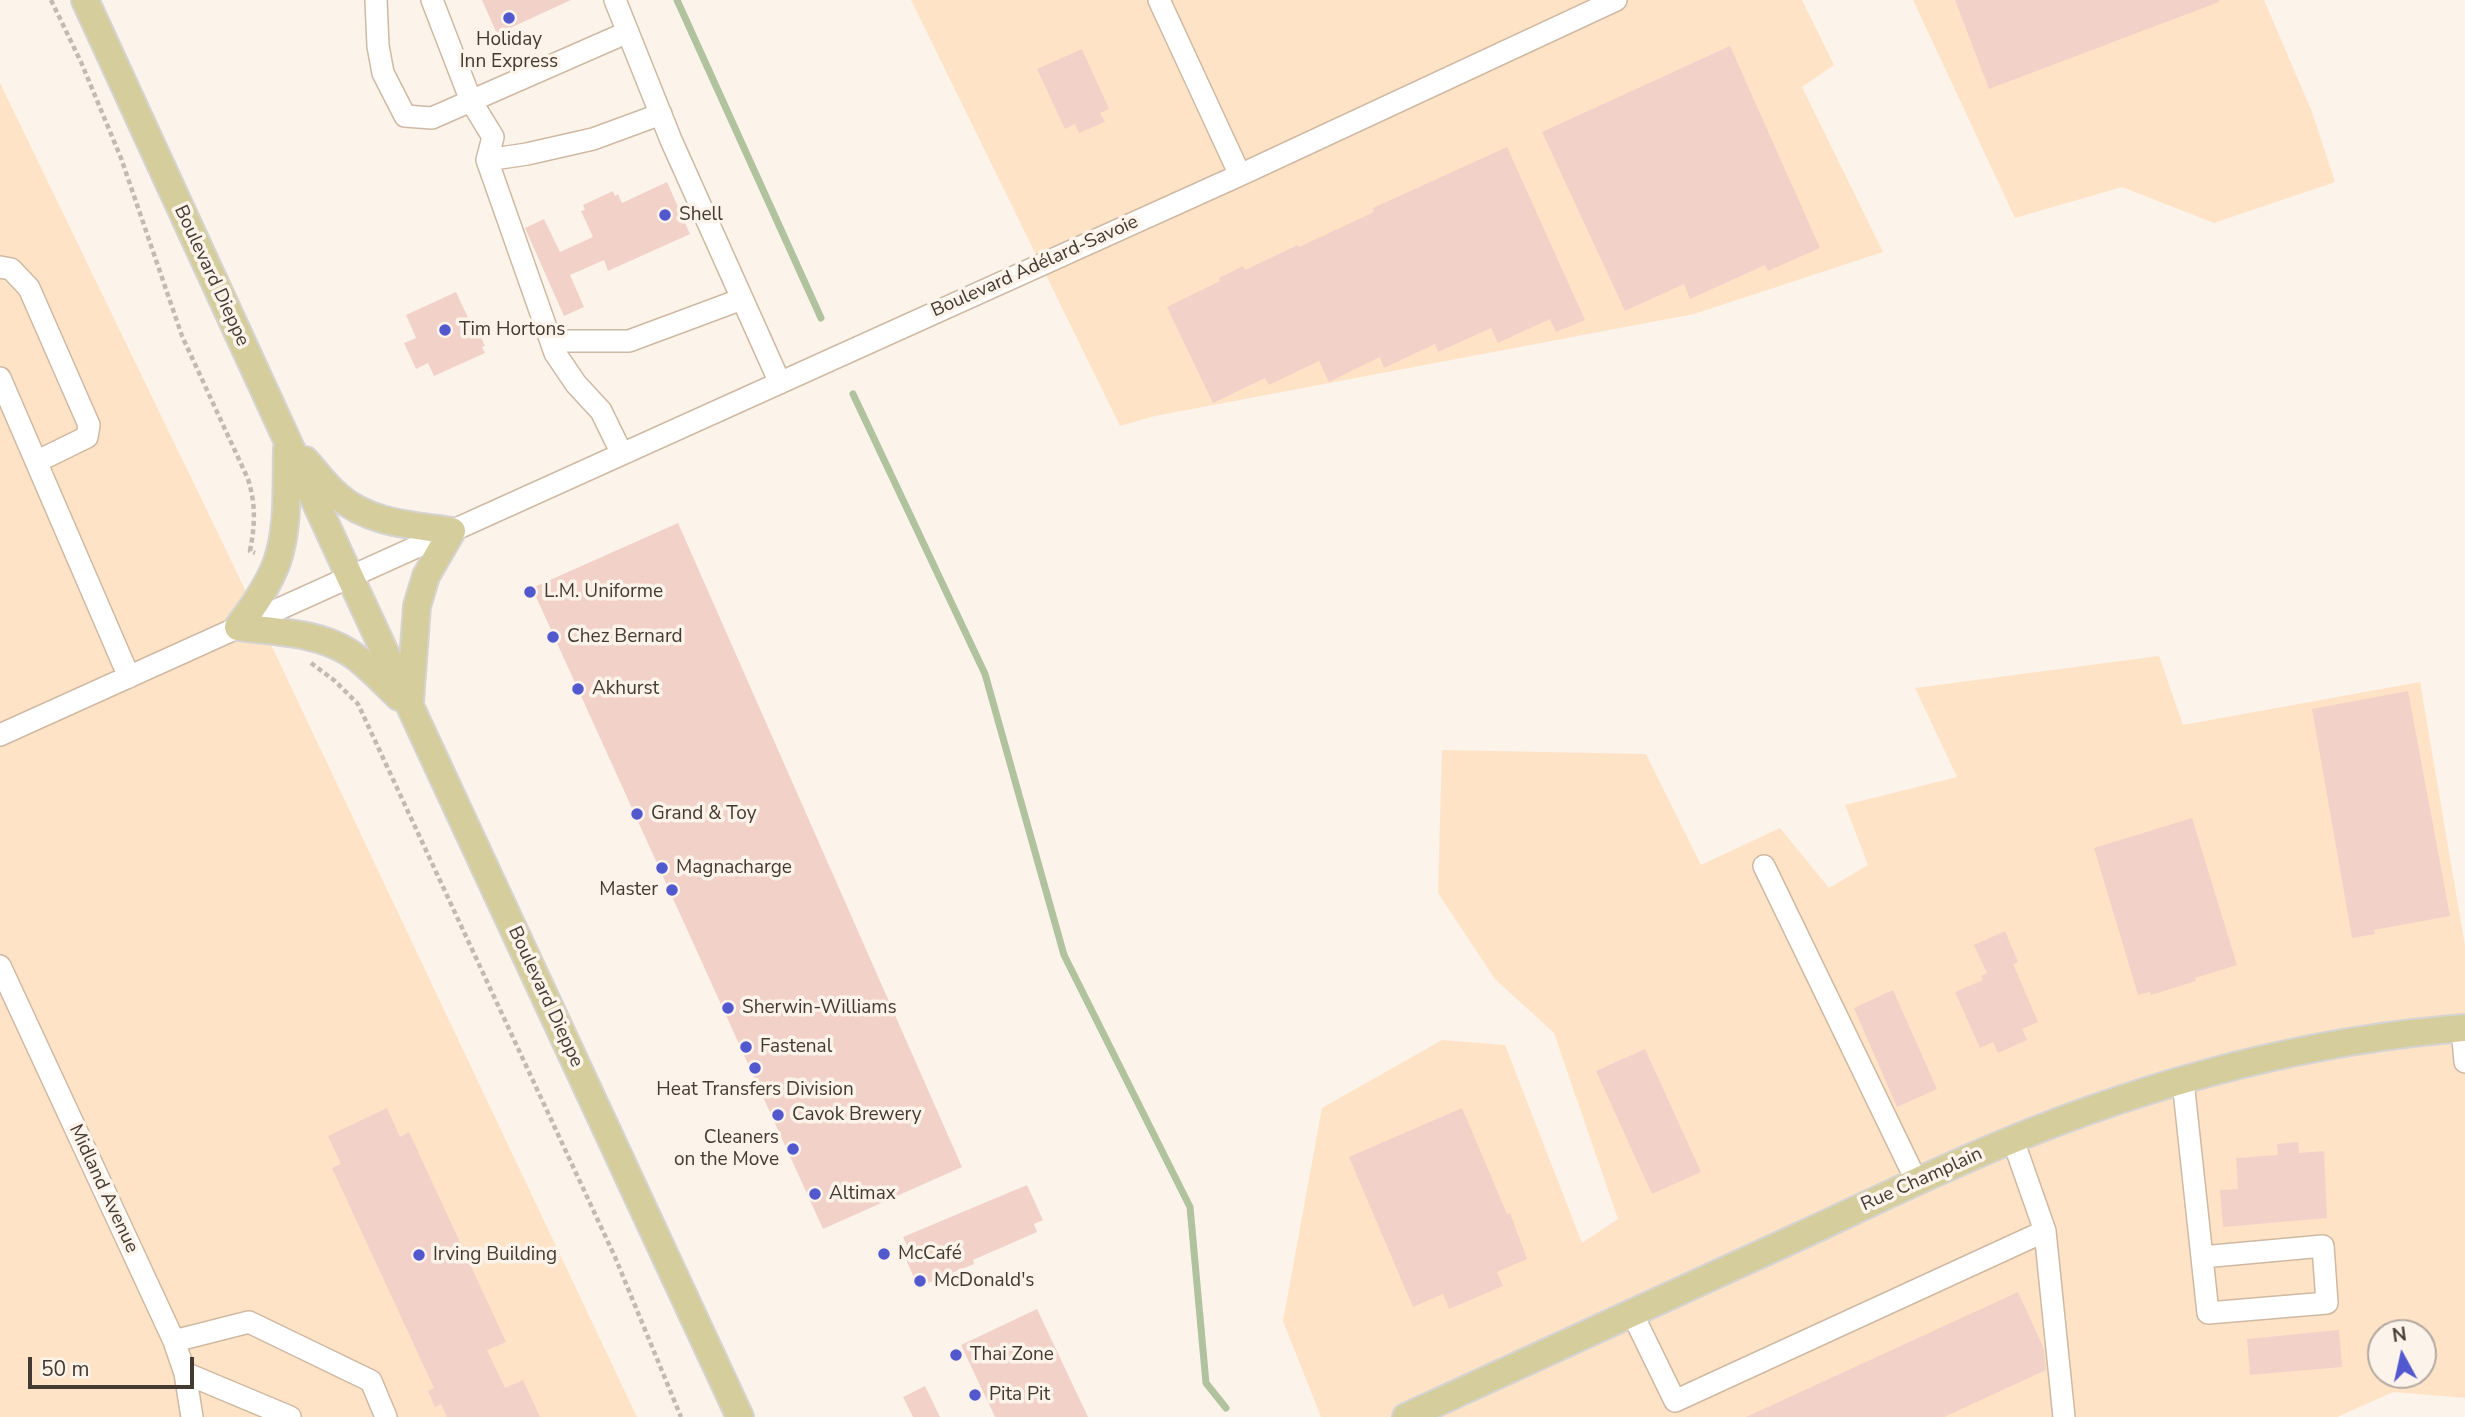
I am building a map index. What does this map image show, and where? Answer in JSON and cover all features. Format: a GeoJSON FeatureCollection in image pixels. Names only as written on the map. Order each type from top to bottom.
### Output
{"type":"FeatureCollection","features":[{"type":"Feature","properties":{"kind":"main road","name":"Boulevard Dieppe"},"geometry":{"type":"LineString","coordinates":[[85,0],[349,577],[740,1417]]}},
{"type":"Feature","properties":{"kind":"main road"},"geometry":{"type":"LineString","coordinates":[[287,441],[337,495],[362,512],[391,522],[452,531],[426,576],[417,606],[410,707]]}},
{"type":"Feature","properties":{"kind":"main road"},"geometry":{"type":"LineString","coordinates":[[287,441],[286,513],[277,561],[258,599],[238,627],[317,639],[341,648],[360,660],[410,707]]}},
{"type":"Feature","properties":{"kind":"main road","name":"Rue Champlain"},"geometry":{"type":"LineString","coordinates":[[1406,1417],[1917,1182],[2085,1112],[2183,1081],[2302,1051],[2392,1036],[2464,1028]]}},
{"type":"Feature","properties":{"kind":"street"},"geometry":{"type":"LineString","coordinates":[[376,0],[378,46],[383,73],[405,116],[432,118],[628,32]]}},
{"type":"Feature","properties":{"kind":"street"},"geometry":{"type":"LineString","coordinates":[[432,0],[471,101],[493,137],[487,160],[555,354],[576,384],[601,411],[622,454]]}},
{"type":"Feature","properties":{"kind":"street"},"geometry":{"type":"LineString","coordinates":[[615,0],[661,114],[780,383]]}},
{"type":"Feature","properties":{"kind":"street"},"geometry":{"type":"LineString","coordinates":[[1159,0],[1240,175]]}},
{"type":"Feature","properties":{"kind":"street","name":"Boulevard Adélard-Savoie"},"geometry":{"type":"LineString","coordinates":[[238,627],[1240,175],[1616,0]]}},
{"type":"Feature","properties":{"kind":"street"},"geometry":{"type":"LineString","coordinates":[[487,160],[593,139],[661,114]]}},
{"type":"Feature","properties":{"kind":"street"},"geometry":{"type":"LineString","coordinates":[[0,267],[11,269],[29,288],[89,425],[87,437],[36,462]]}},
{"type":"Feature","properties":{"kind":"street"},"geometry":{"type":"LineString","coordinates":[[551,341],[629,341],[742,299]]}},
{"type":"Feature","properties":{"kind":"street"},"geometry":{"type":"LineString","coordinates":[[0,378],[129,677]]}},
{"type":"Feature","properties":{"kind":"street"},"geometry":{"type":"LineString","coordinates":[[0,735],[238,627]]}},
{"type":"Feature","properties":{"kind":"street"},"geometry":{"type":"LineString","coordinates":[[1764,866],[1917,1182]]}},
{"type":"Feature","properties":{"kind":"street","name":"Midland Avenue"},"geometry":{"type":"LineString","coordinates":[[0,966],[174,1341],[185,1373],[192,1417]]}},
{"type":"Feature","properties":{"kind":"street"},"geometry":{"type":"LineString","coordinates":[[2464,1028],[2465,1062]]}},
{"type":"Feature","properties":{"kind":"street"},"geometry":{"type":"LineString","coordinates":[[2183,1081],[2208,1313],[2327,1303],[2323,1247],[2202,1257]]}},
{"type":"Feature","properties":{"kind":"street"},"geometry":{"type":"LineString","coordinates":[[2013,1140],[2045,1231],[2064,1417]]}},
{"type":"Feature","properties":{"kind":"street"},"geometry":{"type":"LineString","coordinates":[[1632,1313],[1679,1409],[2045,1231]]}},
{"type":"Feature","properties":{"kind":"street"},"geometry":{"type":"LineString","coordinates":[[174,1341],[249,1322],[371,1381],[386,1417]]}},
{"type":"Feature","properties":{"kind":"street"},"geometry":{"type":"LineString","coordinates":[[185,1373],[290,1417]]}},
{"type":"Feature","properties":{"kind":"path"},"geometry":{"type":"LineString","coordinates":[[51,0],[81,62],[121,158],[182,336],[248,479],[254,499],[256,522],[250,551],[256,554]]}},
{"type":"Feature","properties":{"kind":"path"},"geometry":{"type":"LineString","coordinates":[[311,654],[309,662],[335,681],[358,704],[615,1257],[681,1417]]}},
{"type":"Feature","properties":{"kind":"shaded area"},"geometry":{"type":"Polygon","coordinates":[[[911,0],[1802,0],[1834,65],[1802,87],[1883,252],[1694,314],[1155,416],[1120,426],[911,0]]]}},
{"type":"Feature","properties":{"kind":"shaded area"},"geometry":{"type":"Polygon","coordinates":[[[1913,0],[2264,0],[2312,112],[2335,182],[2214,223],[2122,187],[2015,218],[1913,0]]]}},
{"type":"Feature","properties":{"kind":"shaded area"},"geometry":{"type":"Polygon","coordinates":[[[0,83],[229,556],[637,1417],[0,1417],[0,83]]]}},
{"type":"Feature","properties":{"kind":"shaded area"},"geometry":{"type":"Polygon","coordinates":[[[2159,656],[2183,725],[2420,682],[2465,946],[2465,1398],[2393,1392],[2337,1417],[1321,1417],[1283,1321],[1322,1108],[1442,1040],[1505,1045],[1582,1243],[1618,1219],[1554,1033],[1495,979],[1438,893],[1442,750],[1646,754],[1701,865],[1780,828],[1829,888],[1868,865],[1845,805],[1957,777],[1915,688],[2159,656]]]}},
{"type":"Feature","properties":{"kind":"building","name":"Holiday Inn Express"},"geometry":{"type":"Polygon","coordinates":[[[482,0],[571,0],[497,34],[482,0]]]}},
{"type":"Feature","properties":{"kind":"building"},"geometry":{"type":"Polygon","coordinates":[[[1955,0],[2219,0],[2219,2],[1989,89],[1955,0]]]}},
{"type":"Feature","properties":{"kind":"building"},"geometry":{"type":"Polygon","coordinates":[[[1730,46],[1820,248],[1768,271],[1765,265],[1690,299],[1684,284],[1625,311],[1542,132],[1730,46]]]}},
{"type":"Feature","properties":{"kind":"building"},"geometry":{"type":"Polygon","coordinates":[[[1082,49],[1109,109],[1100,113],[1105,122],[1079,133],[1075,124],[1065,129],[1037,69],[1082,49]]]}},
{"type":"Feature","properties":{"kind":"building"},"geometry":{"type":"Polygon","coordinates":[[[1507,147],[1585,320],[1556,332],[1550,319],[1498,343],[1491,328],[1438,352],[1435,344],[1384,368],[1380,357],[1329,382],[1319,361],[1269,385],[1265,378],[1213,403],[1167,307],[1220,281],[1219,278],[1243,266],[1245,270],[1298,245],[1299,247],[1374,212],[1373,208],[1507,147]]]}},
{"type":"Feature","properties":{"kind":"building","name":"Shell"},"geometry":{"type":"Polygon","coordinates":[[[667,182],[690,234],[608,271],[604,260],[570,275],[584,307],[564,316],[525,228],[544,219],[560,252],[593,237],[581,211],[585,210],[583,205],[613,191],[615,196],[618,194],[622,203],[667,182]]]}},
{"type":"Feature","properties":{"kind":"building","name":"Tim Hortons"},"geometry":{"type":"Polygon","coordinates":[[[456,292],[470,322],[473,320],[485,346],[482,347],[485,353],[434,376],[428,363],[416,369],[404,343],[416,338],[406,315],[456,292]]]}},
{"type":"Feature","properties":{"kind":"building"},"geometry":{"type":"Polygon","coordinates":[[[678,523],[962,1167],[823,1229],[532,588],[678,523]]]}},
{"type":"Feature","properties":{"kind":"building"},"geometry":{"type":"Polygon","coordinates":[[[2408,691],[2450,916],[2374,930],[2375,934],[2352,938],[2312,709],[2408,691]]]}},
{"type":"Feature","properties":{"kind":"building"},"geometry":{"type":"Polygon","coordinates":[[[2192,818],[2237,965],[2151,995],[2150,992],[2138,995],[2094,848],[2192,818]]]}},
{"type":"Feature","properties":{"kind":"building"},"geometry":{"type":"Polygon","coordinates":[[[2005,931],[2018,962],[2013,964],[2038,1022],[2022,1029],[2027,1040],[1998,1053],[1993,1042],[1980,1048],[1955,992],[1983,980],[1981,976],[1987,973],[1974,945],[2005,931]]]}},
{"type":"Feature","properties":{"kind":"building"},"geometry":{"type":"Polygon","coordinates":[[[1893,990],[1937,1089],[1897,1107],[1854,1008],[1893,990]]]}},
{"type":"Feature","properties":{"kind":"building"},"geometry":{"type":"Polygon","coordinates":[[[1645,1049],[1701,1172],[1652,1194],[1596,1071],[1645,1049]]]}},
{"type":"Feature","properties":{"kind":"building","name":"Irving Building"},"geometry":{"type":"Polygon","coordinates":[[[387,1108],[400,1137],[409,1132],[506,1342],[487,1350],[505,1388],[523,1380],[540,1417],[447,1417],[441,1404],[435,1407],[428,1391],[434,1388],[332,1168],[341,1164],[328,1136],[387,1108]]]}},
{"type":"Feature","properties":{"kind":"building"},"geometry":{"type":"Polygon","coordinates":[[[1462,1108],[1507,1214],[1510,1213],[1527,1259],[1497,1272],[1503,1286],[1449,1309],[1443,1294],[1413,1307],[1349,1157],[1462,1108]]]}},
{"type":"Feature","properties":{"kind":"building"},"geometry":{"type":"Polygon","coordinates":[[[2298,1142],[2299,1153],[2324,1151],[2327,1218],[2223,1227],[2220,1190],[2238,1189],[2236,1158],[2278,1155],[2277,1144],[2298,1142]]]}},
{"type":"Feature","properties":{"kind":"building"},"geometry":{"type":"Polygon","coordinates":[[[1027,1185],[1043,1220],[1034,1224],[1037,1232],[973,1260],[974,1264],[918,1287],[902,1250],[907,1246],[903,1237],[1027,1185]]]}},
{"type":"Feature","properties":{"kind":"building"},"geometry":{"type":"Polygon","coordinates":[[[2018,1292],[2044,1349],[2046,1370],[1944,1417],[1746,1417],[2018,1292]]]}},
{"type":"Feature","properties":{"kind":"building"},"geometry":{"type":"Polygon","coordinates":[[[1037,1309],[1088,1417],[995,1417],[961,1345],[1037,1309]]]}},
{"type":"Feature","properties":{"kind":"building"},"geometry":{"type":"Polygon","coordinates":[[[2339,1330],[2342,1367],[2250,1375],[2247,1339],[2339,1330]]]}},
{"type":"Feature","properties":{"kind":"building"},"geometry":{"type":"Polygon","coordinates":[[[925,1386],[940,1417],[913,1417],[903,1397],[925,1386]]]}},
{"type":"Feature","properties":{"kind":"waterway"},"geometry":{"type":"LineString","coordinates":[[677,0],[821,318]]}},
{"type":"Feature","properties":{"kind":"waterway"},"geometry":{"type":"LineString","coordinates":[[853,394],[985,674],[1064,955],[1190,1207],[1206,1383],[1226,1408]]}},
{"type":"Feature","properties":{"kind":"place","name":"Holiday Inn Express"},"geometry":{"type":"Point","coordinates":[509,18]}},
{"type":"Feature","properties":{"kind":"place","name":"Shell"},"geometry":{"type":"Point","coordinates":[665,215]}},
{"type":"Feature","properties":{"kind":"place","name":"Tim Hortons"},"geometry":{"type":"Point","coordinates":[445,330]}},
{"type":"Feature","properties":{"kind":"place","name":"L.M. Uniforme"},"geometry":{"type":"Point","coordinates":[530,592]}},
{"type":"Feature","properties":{"kind":"place","name":"Chez Bernard"},"geometry":{"type":"Point","coordinates":[553,637]}},
{"type":"Feature","properties":{"kind":"place","name":"Akhurst"},"geometry":{"type":"Point","coordinates":[578,689]}},
{"type":"Feature","properties":{"kind":"place","name":"Grand & Toy"},"geometry":{"type":"Point","coordinates":[637,814]}},
{"type":"Feature","properties":{"kind":"place","name":"Magnacharge"},"geometry":{"type":"Point","coordinates":[662,868]}},
{"type":"Feature","properties":{"kind":"place","name":"Master"},"geometry":{"type":"Point","coordinates":[672,890]}},
{"type":"Feature","properties":{"kind":"place","name":"Sherwin-Williams"},"geometry":{"type":"Point","coordinates":[728,1008]}},
{"type":"Feature","properties":{"kind":"place","name":"Fastenal"},"geometry":{"type":"Point","coordinates":[746,1047]}},
{"type":"Feature","properties":{"kind":"place","name":"Heat Transfers Division"},"geometry":{"type":"Point","coordinates":[755,1068]}},
{"type":"Feature","properties":{"kind":"place","name":"Cavok Brewery"},"geometry":{"type":"Point","coordinates":[778,1115]}},
{"type":"Feature","properties":{"kind":"place","name":"Cleaners on the Move"},"geometry":{"type":"Point","coordinates":[793,1149]}},
{"type":"Feature","properties":{"kind":"place","name":"Altimax"},"geometry":{"type":"Point","coordinates":[815,1194]}},
{"type":"Feature","properties":{"kind":"place","name":"McCafé"},"geometry":{"type":"Point","coordinates":[884,1254]}},
{"type":"Feature","properties":{"kind":"place","name":"Irving Building"},"geometry":{"type":"Point","coordinates":[419,1255]}},
{"type":"Feature","properties":{"kind":"place","name":"McDonald's"},"geometry":{"type":"Point","coordinates":[920,1281]}},
{"type":"Feature","properties":{"kind":"place","name":"Thai Zone"},"geometry":{"type":"Point","coordinates":[956,1355]}},
{"type":"Feature","properties":{"kind":"place","name":"Pita Pit"},"geometry":{"type":"Point","coordinates":[975,1395]}}]}
